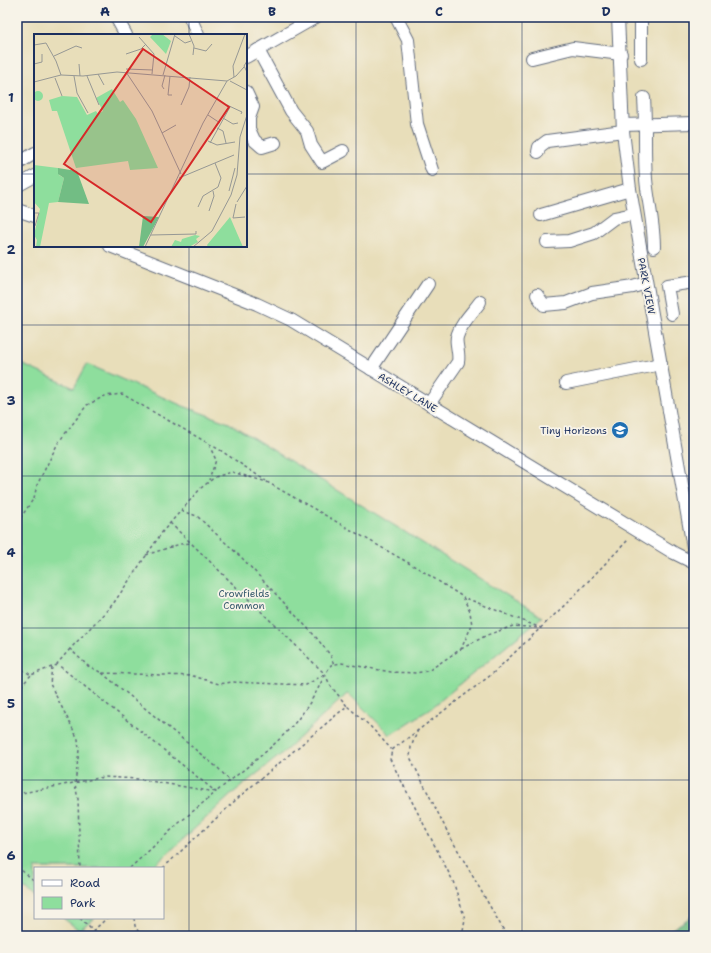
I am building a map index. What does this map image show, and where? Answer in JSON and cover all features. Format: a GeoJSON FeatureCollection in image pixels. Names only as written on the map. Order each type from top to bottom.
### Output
{"type":"FeatureCollection","features":[{"type":"Feature","properties":{"kind":"street"},"geometry":{"type":"LineString","coordinates":[[116,17],[125,34]]}},
{"type":"Feature","properties":{"kind":"street"},"geometry":{"type":"LineString","coordinates":[[190,17],[198,34]]}},
{"type":"Feature","properties":{"kind":"street"},"geometry":{"type":"LineString","coordinates":[[247,56],[316,17]]}},
{"type":"Feature","properties":{"kind":"street"},"geometry":{"type":"LineString","coordinates":[[396,17],[408,40],[417,124],[432,170]]}},
{"type":"Feature","properties":{"kind":"street","name":"PARK VIEW"},"geometry":{"type":"LineString","coordinates":[[618,17],[621,54],[623,128],[633,214],[694,553]]}},
{"type":"Feature","properties":{"kind":"street"},"geometry":{"type":"LineString","coordinates":[[641,17],[641,59]]}},
{"type":"Feature","properties":{"kind":"street"},"geometry":{"type":"LineString","coordinates":[[532,58],[573,48],[621,54]]}},
{"type":"Feature","properties":{"kind":"street"},"geometry":{"type":"LineString","coordinates":[[258,50],[291,111],[307,131],[311,145],[322,162],[343,151]]}},
{"type":"Feature","properties":{"kind":"street"},"geometry":{"type":"LineString","coordinates":[[247,94],[252,104],[248,123],[254,140],[262,147],[275,143]]}},
{"type":"Feature","properties":{"kind":"street"},"geometry":{"type":"LineString","coordinates":[[644,98],[646,125],[646,180],[654,229],[654,246]]}},
{"type":"Feature","properties":{"kind":"street"},"geometry":{"type":"LineString","coordinates":[[538,152],[539,147],[547,142],[646,125],[694,123]]}},
{"type":"Feature","properties":{"kind":"street"},"geometry":{"type":"LineString","coordinates":[[17,164],[34,154]]}},
{"type":"Feature","properties":{"kind":"street"},"geometry":{"type":"LineString","coordinates":[[17,186],[34,177]]}},
{"type":"Feature","properties":{"kind":"street"},"geometry":{"type":"LineString","coordinates":[[541,215],[630,189]]}},
{"type":"Feature","properties":{"kind":"street"},"geometry":{"type":"LineString","coordinates":[[17,210],[34,216]]}},
{"type":"Feature","properties":{"kind":"street"},"geometry":{"type":"LineString","coordinates":[[547,242],[569,241],[594,233],[614,218],[633,214]]}},
{"type":"Feature","properties":{"kind":"street","name":"ASHLEY LANE"},"geometry":{"type":"LineString","coordinates":[[112,247],[276,313],[315,334],[674,553],[694,563]]}},
{"type":"Feature","properties":{"kind":"street"},"geometry":{"type":"LineString","coordinates":[[537,294],[544,305],[566,303],[592,293],[632,287],[646,282]]}},
{"type":"Feature","properties":{"kind":"street"},"geometry":{"type":"LineString","coordinates":[[672,314],[667,286],[694,282]]}},
{"type":"Feature","properties":{"kind":"street"},"geometry":{"type":"LineString","coordinates":[[371,369],[428,284]]}},
{"type":"Feature","properties":{"kind":"street"},"geometry":{"type":"LineString","coordinates":[[429,404],[458,362],[460,354],[456,338],[461,328],[480,302]]}},
{"type":"Feature","properties":{"kind":"street"},"geometry":{"type":"LineString","coordinates":[[566,383],[661,364]]}},
{"type":"Feature","properties":{"kind":"path"},"geometry":{"type":"LineString","coordinates":[[17,523],[34,498],[37,485],[58,443],[87,405],[105,396],[122,394],[208,444],[267,482],[421,570],[463,597],[523,619],[541,628]]}},
{"type":"Feature","properties":{"kind":"path"},"geometry":{"type":"LineString","coordinates":[[208,444],[216,460],[209,482]]}},
{"type":"Feature","properties":{"kind":"path"},"geometry":{"type":"LineString","coordinates":[[17,691],[31,674],[58,664],[70,649],[113,604],[145,556],[170,523],[209,482],[215,477],[232,472],[267,482]]}},
{"type":"Feature","properties":{"kind":"path"},"geometry":{"type":"LineString","coordinates":[[180,511],[197,516],[221,537],[315,636],[331,656],[334,665]]}},
{"type":"Feature","properties":{"kind":"path"},"geometry":{"type":"LineString","coordinates":[[170,523],[325,674],[330,685],[347,706],[370,726],[392,750]]}},
{"type":"Feature","properties":{"kind":"path"},"geometry":{"type":"LineString","coordinates":[[462,936],[466,919],[453,881],[390,759],[392,750],[491,675],[541,628],[638,531]]}},
{"type":"Feature","properties":{"kind":"path"},"geometry":{"type":"LineString","coordinates":[[145,556],[180,544],[192,543]]}},
{"type":"Feature","properties":{"kind":"path"},"geometry":{"type":"LineString","coordinates":[[461,649],[472,625],[470,612],[463,597]]}},
{"type":"Feature","properties":{"kind":"path"},"geometry":{"type":"LineString","coordinates":[[131,867],[179,823],[292,728],[315,696],[325,674],[331,665],[341,663],[392,672],[416,673],[428,671],[461,649],[487,635],[513,626],[541,628]]}},
{"type":"Feature","properties":{"kind":"path"},"geometry":{"type":"LineString","coordinates":[[70,649],[88,666],[102,673],[219,769],[230,781]]}},
{"type":"Feature","properties":{"kind":"path"},"geometry":{"type":"LineString","coordinates":[[58,664],[216,792]]}},
{"type":"Feature","properties":{"kind":"path"},"geometry":{"type":"LineString","coordinates":[[17,666],[31,674]]}},
{"type":"Feature","properties":{"kind":"path"},"geometry":{"type":"LineString","coordinates":[[52,667],[50,684],[78,739],[79,750],[75,784],[79,822],[80,867]]}},
{"type":"Feature","properties":{"kind":"path"},"geometry":{"type":"LineString","coordinates":[[102,673],[193,676],[219,684],[232,682],[306,685],[325,674]]}},
{"type":"Feature","properties":{"kind":"path"},"geometry":{"type":"LineString","coordinates":[[164,867],[239,797],[347,706]]}},
{"type":"Feature","properties":{"kind":"path"},"geometry":{"type":"LineString","coordinates":[[418,730],[411,748],[410,757],[448,833],[506,936]]}},
{"type":"Feature","properties":{"kind":"path"},"geometry":{"type":"LineString","coordinates":[[17,794],[75,784],[104,777],[124,778],[216,792]]}},
{"type":"Feature","properties":{"kind":"path"},"geometry":{"type":"LineString","coordinates":[[17,867],[34,880]]}},
{"type":"Feature","properties":{"kind":"path"},"geometry":{"type":"LineString","coordinates":[[82,919],[93,931],[106,936]]}},
{"type":"Feature","properties":{"kind":"path"},"geometry":{"type":"LineString","coordinates":[[93,931],[106,919]]}},
{"type":"Feature","properties":{"kind":"path"},"geometry":{"type":"LineString","coordinates":[[134,919],[141,936]]}},
{"type":"Feature","properties":{"kind":"green space","name":"Crowfields Common"},"geometry":{"type":"Polygon","coordinates":[[[17,362],[74,388],[87,364],[183,406],[229,423],[542,617],[430,709],[390,735],[348,693],[284,752],[233,793],[153,867],[34,867],[34,896],[17,883],[17,362]]]}},
{"type":"Feature","properties":{"kind":"green space"},"geometry":{"type":"Polygon","coordinates":[[[694,915],[694,936],[661,936],[694,915]]]}},
{"type":"Feature","properties":{"kind":"green space"},"geometry":{"type":"Polygon","coordinates":[[[64,919],[93,919],[79,930],[64,919]]]}},
{"type":"Feature","properties":{"kind":"place","name":"Tiny Horizons"},"geometry":{"type":"Point","coordinates":[620,430]}}]}
